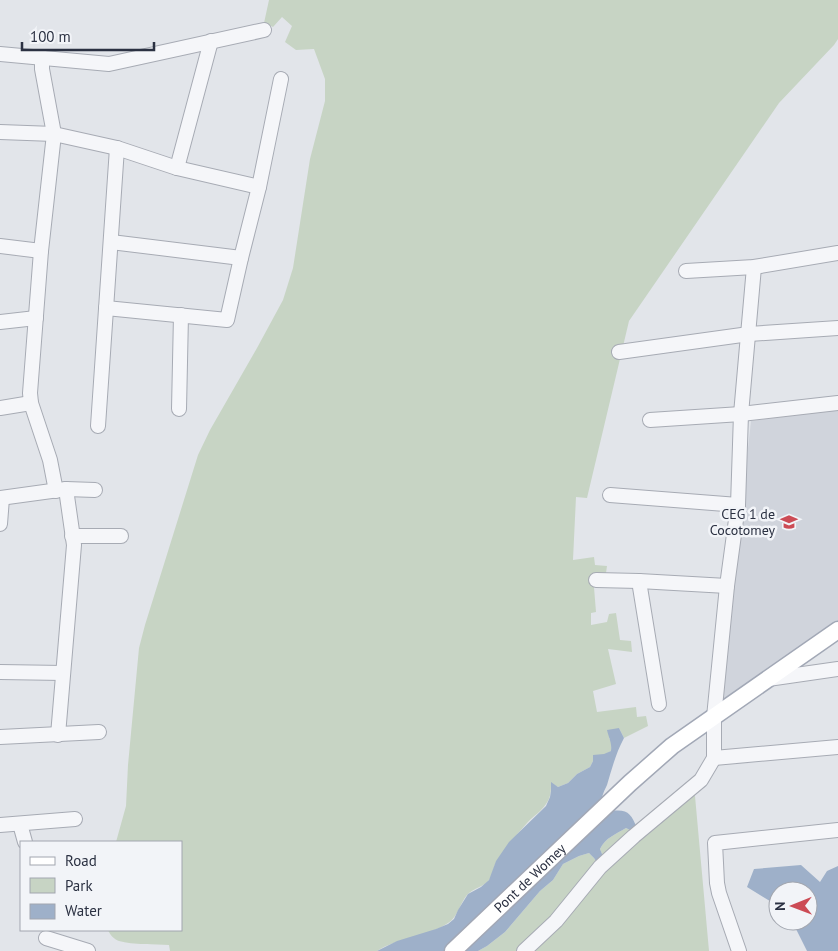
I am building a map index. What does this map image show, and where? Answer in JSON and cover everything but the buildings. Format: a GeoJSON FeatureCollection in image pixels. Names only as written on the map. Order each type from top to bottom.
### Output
{"type":"FeatureCollection","features":[{"type":"Feature","properties":{"kind":"main road","name":"Pont de Womey"},"geometry":{"type":"LineString","coordinates":[[453,951],[649,765],[672,746],[838,630]]}},
{"type":"Feature","properties":{"kind":"street"},"geometry":{"type":"LineString","coordinates":[[0,54],[109,64],[264,30]]}},
{"type":"Feature","properties":{"kind":"street"},"geometry":{"type":"LineString","coordinates":[[177,168],[211,41]]}},
{"type":"Feature","properties":{"kind":"street"},"geometry":{"type":"LineString","coordinates":[[42,57],[42,69],[54,134],[41,251],[30,393],[31,402],[61,490],[74,545],[58,735]]}},
{"type":"Feature","properties":{"kind":"street"},"geometry":{"type":"LineString","coordinates":[[106,308],[227,320],[259,187],[281,79]]}},
{"type":"Feature","properties":{"kind":"street"},"geometry":{"type":"LineString","coordinates":[[0,132],[54,134],[117,148],[177,168],[259,187]]}},
{"type":"Feature","properties":{"kind":"street"},"geometry":{"type":"LineString","coordinates":[[98,426],[117,148]]}},
{"type":"Feature","properties":{"kind":"street"},"geometry":{"type":"LineString","coordinates":[[111,242],[241,258]]}},
{"type":"Feature","properties":{"kind":"street"},"geometry":{"type":"LineString","coordinates":[[0,246],[41,251]]}},
{"type":"Feature","properties":{"kind":"street"},"geometry":{"type":"LineString","coordinates":[[686,271],[754,267],[838,253]]}},
{"type":"Feature","properties":{"kind":"street"},"geometry":{"type":"LineString","coordinates":[[524,951],[556,921],[604,864],[701,780],[714,758],[714,717],[727,586],[738,505],[741,414],[754,267]]}},
{"type":"Feature","properties":{"kind":"street"},"geometry":{"type":"LineString","coordinates":[[179,409],[181,316]]}},
{"type":"Feature","properties":{"kind":"street"},"geometry":{"type":"LineString","coordinates":[[0,322],[36,318]]}},
{"type":"Feature","properties":{"kind":"street"},"geometry":{"type":"LineString","coordinates":[[618,352],[749,334],[838,328]]}},
{"type":"Feature","properties":{"kind":"street"},"geometry":{"type":"LineString","coordinates":[[0,408],[31,402]]}},
{"type":"Feature","properties":{"kind":"street"},"geometry":{"type":"LineString","coordinates":[[650,420],[741,414],[838,402]]}},
{"type":"Feature","properties":{"kind":"street"},"geometry":{"type":"LineString","coordinates":[[0,524],[1,498],[61,490],[96,490]]}},
{"type":"Feature","properties":{"kind":"street"},"geometry":{"type":"LineString","coordinates":[[610,495],[738,505]]}},
{"type":"Feature","properties":{"kind":"street"},"geometry":{"type":"LineString","coordinates":[[72,536],[121,536]]}},
{"type":"Feature","properties":{"kind":"street"},"geometry":{"type":"LineString","coordinates":[[596,580],[727,586]]}},
{"type":"Feature","properties":{"kind":"street"},"geometry":{"type":"LineString","coordinates":[[639,581],[659,704]]}},
{"type":"Feature","properties":{"kind":"street"},"geometry":{"type":"LineString","coordinates":[[767,680],[838,669]]}},
{"type":"Feature","properties":{"kind":"street"},"geometry":{"type":"LineString","coordinates":[[0,672],[64,673]]}},
{"type":"Feature","properties":{"kind":"street"},"geometry":{"type":"LineString","coordinates":[[0,738],[99,732]]}},
{"type":"Feature","properties":{"kind":"street"},"geometry":{"type":"LineString","coordinates":[[714,758],[838,746]]}},
{"type":"Feature","properties":{"kind":"street"},"geometry":{"type":"LineString","coordinates":[[0,825],[75,819]]}},
{"type":"Feature","properties":{"kind":"street"},"geometry":{"type":"LineString","coordinates":[[20,824],[24,841]]}},
{"type":"Feature","properties":{"kind":"street"},"geometry":{"type":"LineString","coordinates":[[739,951],[719,893],[715,842],[838,830]]}},
{"type":"Feature","properties":{"kind":"street"},"geometry":{"type":"LineString","coordinates":[[46,940],[88,951]]}},
{"type":"Feature","properties":{"kind":"shaded area","name":"CEG 1 de Cocotomey"},"geometry":{"type":"Polygon","coordinates":[[[838,410],[838,622],[720,703],[751,421],[838,410]]]}},
{"type":"Feature","properties":{"kind":"green space"},"geometry":{"type":"Polygon","coordinates":[[[269,0],[838,0],[838,39],[779,103],[629,321],[587,498],[576,497],[573,560],[594,557],[595,565],[607,566],[606,573],[593,575],[596,612],[591,613],[591,625],[607,622],[609,614],[616,613],[620,640],[631,641],[632,652],[608,649],[616,684],[593,691],[597,712],[636,707],[637,717],[646,716],[648,726],[624,738],[619,728],[609,738],[612,743],[611,751],[593,761],[590,767],[577,774],[568,783],[558,787],[551,783],[550,796],[544,807],[523,827],[498,859],[489,880],[467,895],[457,914],[448,923],[440,928],[394,943],[377,951],[170,951],[169,945],[137,944],[119,941],[112,937],[108,931],[182,931],[182,841],[116,841],[126,806],[139,648],[198,455],[283,300],[293,268],[310,159],[325,101],[325,79],[314,49],[296,50],[285,42],[292,26],[282,17],[273,27],[264,23],[269,0]]]}},
{"type":"Feature","properties":{"kind":"green space"},"geometry":{"type":"Polygon","coordinates":[[[693,788],[709,951],[478,951],[505,932],[540,891],[553,880],[563,864],[589,853],[598,864],[606,862],[600,849],[608,839],[626,828],[634,836],[693,788]]]}},
{"type":"Feature","properties":{"kind":"water"},"geometry":{"type":"Polygon","coordinates":[[[619,728],[624,738],[614,761],[602,800],[612,811],[622,811],[628,814],[633,819],[637,828],[634,836],[626,828],[605,842],[600,849],[607,862],[598,864],[589,853],[563,864],[553,880],[540,891],[505,932],[478,951],[377,951],[397,941],[436,929],[454,919],[468,894],[489,880],[496,861],[509,842],[546,806],[550,797],[551,782],[558,787],[568,783],[577,774],[590,767],[593,755],[611,751],[607,730],[619,728]]]}},
{"type":"Feature","properties":{"kind":"water"},"geometry":{"type":"Polygon","coordinates":[[[801,865],[820,882],[827,871],[838,866],[838,951],[807,951],[797,931],[818,931],[818,881],[768,881],[768,900],[747,887],[754,869],[801,865]]]}},
{"type":"Feature","properties":{"kind":"place","name":"CEG 1 de Cocotomey"},"geometry":{"type":"Point","coordinates":[789,522]}}]}
